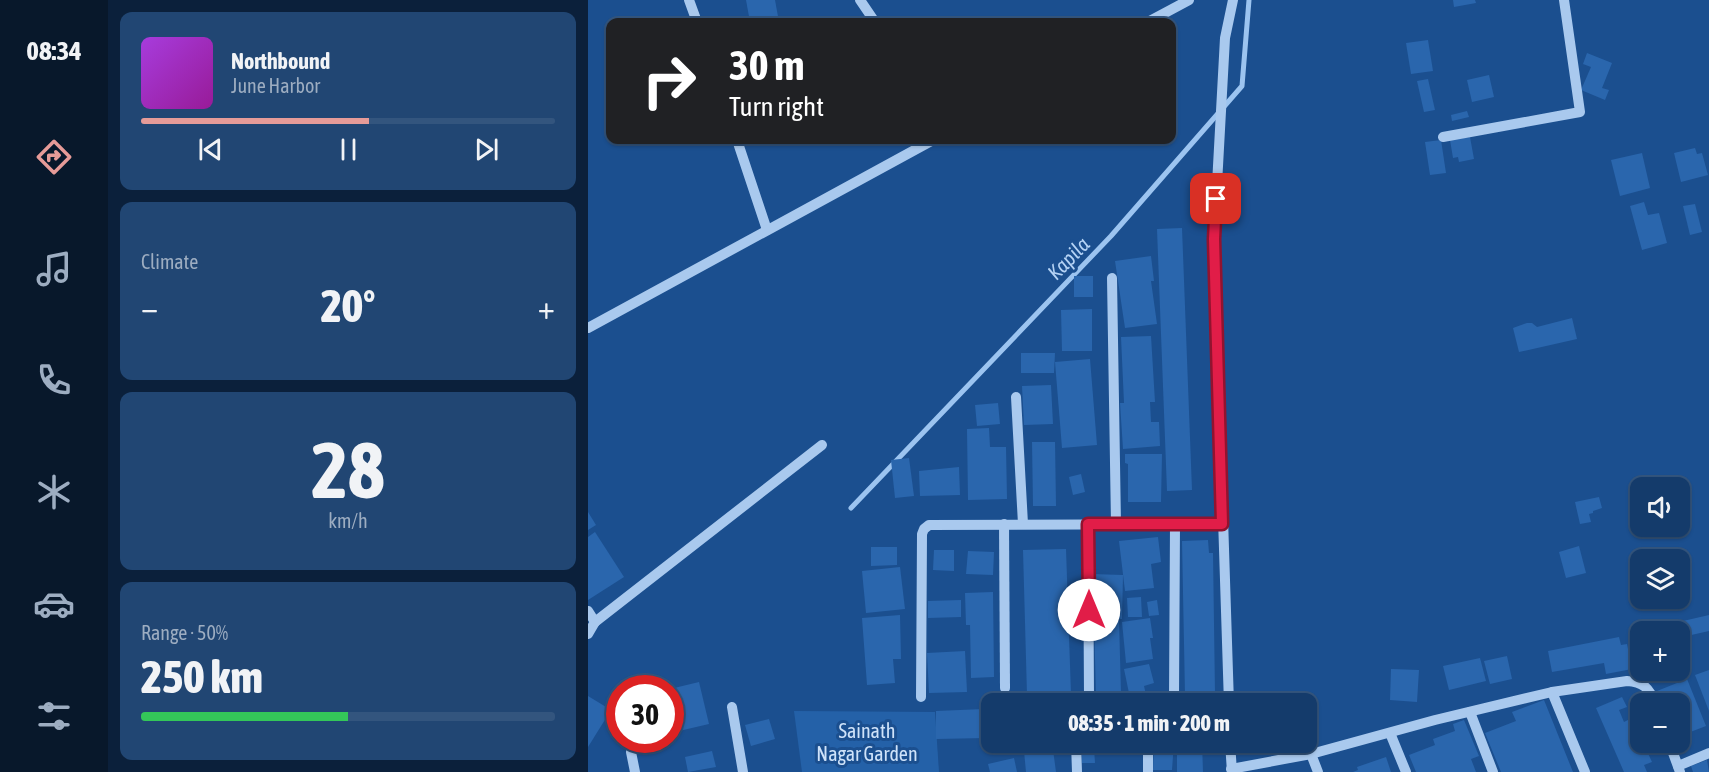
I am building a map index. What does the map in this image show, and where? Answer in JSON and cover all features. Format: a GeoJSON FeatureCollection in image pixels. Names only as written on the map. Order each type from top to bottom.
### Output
{"type":"FeatureCollection","features":[{"type":"Feature","properties":{"kind":"street"},"geometry":{"type":"LineString","coordinates":[[689,0],[696,18]]}},
{"type":"Feature","properties":{"kind":"street"},"geometry":{"type":"LineString","coordinates":[[860,0],[869,18]]}},
{"type":"Feature","properties":{"kind":"street"},"geometry":{"type":"LineString","coordinates":[[1229,693],[1214,239],[1225,38],[1233,0]]}},
{"type":"Feature","properties":{"kind":"street"},"geometry":{"type":"LineString","coordinates":[[1443,137],[1580,112],[1564,0]]}},
{"type":"Feature","properties":{"kind":"street"},"geometry":{"type":"LineString","coordinates":[[1155,18],[1186,1]]}},
{"type":"Feature","properties":{"kind":"street"},"geometry":{"type":"LineString","coordinates":[[738,144],[767,230]]}},
{"type":"Feature","properties":{"kind":"street"},"geometry":{"type":"LineString","coordinates":[[588,328],[926,144]]}},
{"type":"Feature","properties":{"kind":"street"},"geometry":{"type":"LineString","coordinates":[[1113,278],[1116,524]]}},
{"type":"Feature","properties":{"kind":"street"},"geometry":{"type":"LineString","coordinates":[[1016,397],[1023,524]]}},
{"type":"Feature","properties":{"kind":"street"},"geometry":{"type":"LineString","coordinates":[[588,634],[595,622],[822,445]]}},
{"type":"Feature","properties":{"kind":"street"},"geometry":{"type":"LineString","coordinates":[[921,697],[922,534],[924,529],[935,524],[1222,524]]}},
{"type":"Feature","properties":{"kind":"street"},"geometry":{"type":"LineString","coordinates":[[1004,524],[1005,688]]}},
{"type":"Feature","properties":{"kind":"street"},"geometry":{"type":"LineString","coordinates":[[1088,524],[1089,693]]}},
{"type":"Feature","properties":{"kind":"street"},"geometry":{"type":"LineString","coordinates":[[1174,693],[1175,524]]}},
{"type":"Feature","properties":{"kind":"street"},"geometry":{"type":"LineString","coordinates":[[588,612],[595,622]]}},
{"type":"Feature","properties":{"kind":"street"},"geometry":{"type":"LineString","coordinates":[[1231,753],[1232,770],[1311,754],[1470,711],[1552,692],[1627,681],[1636,682],[1648,688],[1650,693]]}},
{"type":"Feature","properties":{"kind":"street"},"geometry":{"type":"LineString","coordinates":[[1552,692],[1585,772]]}},
{"type":"Feature","properties":{"kind":"street"},"geometry":{"type":"LineString","coordinates":[[732,707],[743,772]]}},
{"type":"Feature","properties":{"kind":"street"},"geometry":{"type":"LineString","coordinates":[[1470,711],[1493,772]]}},
{"type":"Feature","properties":{"kind":"street"},"geometry":{"type":"LineString","coordinates":[[1390,733],[1406,772]]}},
{"type":"Feature","properties":{"kind":"street"},"geometry":{"type":"LineString","coordinates":[[631,753],[635,772]]}},
{"type":"Feature","properties":{"kind":"street"},"geometry":{"type":"LineString","coordinates":[[1076,753],[1077,772]]}},
{"type":"Feature","properties":{"kind":"street"},"geometry":{"type":"LineString","coordinates":[[1148,753],[1148,772]]}},
{"type":"Feature","properties":{"kind":"street"},"geometry":{"type":"LineString","coordinates":[[1674,753],[1679,769],[1709,753]]}},
{"type":"Feature","properties":{"kind":"street"},"geometry":{"type":"LineString","coordinates":[[1311,754],[1318,772]]}},
{"type":"Feature","properties":{"kind":"green space","name":"Sainath Nagar Garden"},"geometry":{"type":"Polygon","coordinates":[[[794,711],[935,712],[939,772],[802,772],[794,711]]]}},
{"type":"Feature","properties":{"kind":"building"},"geometry":{"type":"Polygon","coordinates":[[[746,0],[775,0],[778,18],[749,18],[746,0]]]}},
{"type":"Feature","properties":{"kind":"building"},"geometry":{"type":"Polygon","coordinates":[[[1453,0],[1475,0],[1476,3],[1454,7],[1453,0]]]}},
{"type":"Feature","properties":{"kind":"building"},"geometry":{"type":"Polygon","coordinates":[[[1428,40],[1433,71],[1411,74],[1406,43],[1428,40]]]}},
{"type":"Feature","properties":{"kind":"building"},"geometry":{"type":"Polygon","coordinates":[[[1587,53],[1612,63],[1602,88],[1609,90],[1605,100],[1581,90],[1591,67],[1583,64],[1587,53]]]}},
{"type":"Feature","properties":{"kind":"building"},"geometry":{"type":"Polygon","coordinates":[[[1489,75],[1494,97],[1472,102],[1467,80],[1489,75]]]}},
{"type":"Feature","properties":{"kind":"building"},"geometry":{"type":"Polygon","coordinates":[[[1428,79],[1435,110],[1424,112],[1417,81],[1428,79]]]}},
{"type":"Feature","properties":{"kind":"building"},"geometry":{"type":"Polygon","coordinates":[[[1467,111],[1469,117],[1452,121],[1451,115],[1467,111]]]}},
{"type":"Feature","properties":{"kind":"building"},"geometry":{"type":"Polygon","coordinates":[[[1470,137],[1474,159],[1459,162],[1458,157],[1453,158],[1450,140],[1470,137]]]}},
{"type":"Feature","properties":{"kind":"building"},"geometry":{"type":"Polygon","coordinates":[[[1441,140],[1446,173],[1430,175],[1425,142],[1441,140]]]}},
{"type":"Feature","properties":{"kind":"building"},"geometry":{"type":"Polygon","coordinates":[[[1695,148],[1697,154],[1702,153],[1708,175],[1681,182],[1674,153],[1695,148]]]}},
{"type":"Feature","properties":{"kind":"building"},"geometry":{"type":"Polygon","coordinates":[[[1642,153],[1650,188],[1620,196],[1611,160],[1642,153]]]}},
{"type":"Feature","properties":{"kind":"building"},"geometry":{"type":"Polygon","coordinates":[[[1644,202],[1648,215],[1659,213],[1667,243],[1642,250],[1630,206],[1644,202]]]}},
{"type":"Feature","properties":{"kind":"building"},"geometry":{"type":"Polygon","coordinates":[[[1695,204],[1702,232],[1690,235],[1683,206],[1695,204]]]}},
{"type":"Feature","properties":{"kind":"building"},"geometry":{"type":"Polygon","coordinates":[[[1182,228],[1192,490],[1167,491],[1157,229],[1182,228]]]}},
{"type":"Feature","properties":{"kind":"building"},"geometry":{"type":"Polygon","coordinates":[[[1151,256],[1154,281],[1151,281],[1157,324],[1125,328],[1115,261],[1151,256]]]}},
{"type":"Feature","properties":{"kind":"building"},"geometry":{"type":"Polygon","coordinates":[[[1074,276],[1093,276],[1093,297],[1074,297],[1074,276]]]}},
{"type":"Feature","properties":{"kind":"building"},"geometry":{"type":"Polygon","coordinates":[[[1092,309],[1092,351],[1062,351],[1061,310],[1092,309]]]}},
{"type":"Feature","properties":{"kind":"building"},"geometry":{"type":"Polygon","coordinates":[[[1572,318],[1577,339],[1519,352],[1513,328],[1527,323],[1532,323],[1537,327],[1572,318]]]}},
{"type":"Feature","properties":{"kind":"building"},"geometry":{"type":"Polygon","coordinates":[[[1151,336],[1155,402],[1150,402],[1151,422],[1159,422],[1160,446],[1123,449],[1120,403],[1124,403],[1121,337],[1151,336]]]}},
{"type":"Feature","properties":{"kind":"building"},"geometry":{"type":"Polygon","coordinates":[[[1021,353],[1055,353],[1054,373],[1021,373],[1021,353]]]}},
{"type":"Feature","properties":{"kind":"building"},"geometry":{"type":"Polygon","coordinates":[[[1090,359],[1097,445],[1062,448],[1055,362],[1090,359]]]}},
{"type":"Feature","properties":{"kind":"building"},"geometry":{"type":"Polygon","coordinates":[[[1051,385],[1053,424],[1024,425],[1022,386],[1051,385]]]}},
{"type":"Feature","properties":{"kind":"building"},"geometry":{"type":"Polygon","coordinates":[[[998,403],[1000,424],[977,426],[975,405],[998,403]]]}},
{"type":"Feature","properties":{"kind":"building"},"geometry":{"type":"Polygon","coordinates":[[[989,428],[990,447],[1006,447],[1007,499],[968,500],[967,429],[989,428]]]}},
{"type":"Feature","properties":{"kind":"building"},"geometry":{"type":"Polygon","coordinates":[[[1032,442],[1055,442],[1056,506],[1033,506],[1032,442]]]}},
{"type":"Feature","properties":{"kind":"building"},"geometry":{"type":"Polygon","coordinates":[[[1125,454],[1162,454],[1161,502],[1128,502],[1128,464],[1125,463],[1125,454]]]}},
{"type":"Feature","properties":{"kind":"building"},"geometry":{"type":"Polygon","coordinates":[[[909,458],[914,496],[895,498],[891,460],[909,458]]]}},
{"type":"Feature","properties":{"kind":"building"},"geometry":{"type":"Polygon","coordinates":[[[959,467],[960,495],[920,496],[919,471],[959,467]]]}},
{"type":"Feature","properties":{"kind":"building"},"geometry":{"type":"Polygon","coordinates":[[[1081,474],[1085,492],[1073,495],[1069,477],[1081,474]]]}},
{"type":"Feature","properties":{"kind":"building"},"geometry":{"type":"Polygon","coordinates":[[[1599,497],[1602,508],[1589,514],[1591,522],[1580,524],[1575,502],[1599,497]]]}},
{"type":"Feature","properties":{"kind":"building"},"geometry":{"type":"Polygon","coordinates":[[[588,512],[596,525],[588,530],[588,512]]]}},
{"type":"Feature","properties":{"kind":"building"},"geometry":{"type":"Polygon","coordinates":[[[595,532],[624,577],[588,600],[588,537],[595,532]]]}},
{"type":"Feature","properties":{"kind":"building"},"geometry":{"type":"Polygon","coordinates":[[[1158,537],[1161,562],[1151,564],[1154,588],[1125,591],[1119,541],[1158,537]]]}},
{"type":"Feature","properties":{"kind":"building"},"geometry":{"type":"Polygon","coordinates":[[[1208,540],[1209,553],[1213,553],[1215,693],[1185,693],[1182,541],[1208,540]]]}},
{"type":"Feature","properties":{"kind":"building"},"geometry":{"type":"Polygon","coordinates":[[[1579,546],[1586,573],[1566,578],[1559,552],[1579,546]]]}},
{"type":"Feature","properties":{"kind":"building"},"geometry":{"type":"Polygon","coordinates":[[[871,547],[897,547],[897,565],[871,566],[871,547]]]}},
{"type":"Feature","properties":{"kind":"building"},"geometry":{"type":"Polygon","coordinates":[[[1066,549],[1071,693],[1027,693],[1023,550],[1066,549]]]}},
{"type":"Feature","properties":{"kind":"building"},"geometry":{"type":"Polygon","coordinates":[[[934,550],[954,550],[954,571],[933,570],[934,550]]]}},
{"type":"Feature","properties":{"kind":"building"},"geometry":{"type":"Polygon","coordinates":[[[968,551],[994,552],[993,575],[966,574],[968,551]]]}},
{"type":"Feature","properties":{"kind":"building"},"geometry":{"type":"Polygon","coordinates":[[[900,567],[905,609],[866,613],[862,571],[900,567]]]}},
{"type":"Feature","properties":{"kind":"building"},"geometry":{"type":"Polygon","coordinates":[[[1091,574],[1123,575],[1122,619],[1091,618],[1091,574]]]}},
{"type":"Feature","properties":{"kind":"building"},"geometry":{"type":"Polygon","coordinates":[[[993,592],[994,677],[971,678],[970,625],[966,625],[965,593],[993,592]]]}},
{"type":"Feature","properties":{"kind":"building"},"geometry":{"type":"Polygon","coordinates":[[[1141,597],[1142,617],[1128,617],[1127,598],[1141,597]]]}},
{"type":"Feature","properties":{"kind":"building"},"geometry":{"type":"Polygon","coordinates":[[[961,600],[961,617],[928,618],[928,601],[961,600]]]}},
{"type":"Feature","properties":{"kind":"building"},"geometry":{"type":"Polygon","coordinates":[[[1157,600],[1159,615],[1149,616],[1147,602],[1157,600]]]}},
{"type":"Feature","properties":{"kind":"building"},"geometry":{"type":"Polygon","coordinates":[[[900,615],[901,659],[893,659],[895,683],[867,685],[862,618],[900,615]]]}},
{"type":"Feature","properties":{"kind":"building"},"geometry":{"type":"Polygon","coordinates":[[[1709,615],[1709,631],[1690,635],[1690,621],[1683,621],[1709,615]]]}},
{"type":"Feature","properties":{"kind":"building"},"geometry":{"type":"Polygon","coordinates":[[[1150,618],[1153,659],[1126,663],[1122,622],[1150,618]]]}},
{"type":"Feature","properties":{"kind":"building"},"geometry":{"type":"Polygon","coordinates":[[[1119,621],[1121,693],[1096,693],[1094,622],[1119,621]]]}},
{"type":"Feature","properties":{"kind":"building"},"geometry":{"type":"Polygon","coordinates":[[[1619,637],[1621,645],[1627,644],[1630,669],[1606,674],[1604,663],[1552,672],[1548,651],[1619,637]]]}},
{"type":"Feature","properties":{"kind":"building"},"geometry":{"type":"Polygon","coordinates":[[[965,651],[967,692],[929,693],[927,653],[965,651]]]}},
{"type":"Feature","properties":{"kind":"building"},"geometry":{"type":"Polygon","coordinates":[[[1507,656],[1512,679],[1490,684],[1484,661],[1507,656]]]}},
{"type":"Feature","properties":{"kind":"building"},"geometry":{"type":"Polygon","coordinates":[[[1480,658],[1486,681],[1449,690],[1443,666],[1480,658]]]}},
{"type":"Feature","properties":{"kind":"building"},"geometry":{"type":"Polygon","coordinates":[[[1149,664],[1154,683],[1144,686],[1146,693],[1129,693],[1124,669],[1149,664]]]}},
{"type":"Feature","properties":{"kind":"building"},"geometry":{"type":"Polygon","coordinates":[[[1391,669],[1419,670],[1417,702],[1390,700],[1391,669]]]}},
{"type":"Feature","properties":{"kind":"building"},"geometry":{"type":"Polygon","coordinates":[[[1709,670],[1709,711],[1695,675],[1709,670]]]}},
{"type":"Feature","properties":{"kind":"building"},"geometry":{"type":"Polygon","coordinates":[[[1688,681],[1706,726],[1690,732],[1690,693],[1658,693],[1657,691],[1688,681]]]}},
{"type":"Feature","properties":{"kind":"building"},"geometry":{"type":"Polygon","coordinates":[[[699,682],[709,724],[684,730],[684,686],[699,682]]]}},
{"type":"Feature","properties":{"kind":"building"},"geometry":{"type":"Polygon","coordinates":[[[588,696],[606,707],[606,718],[588,747],[588,696]]]}},
{"type":"Feature","properties":{"kind":"building"},"geometry":{"type":"Polygon","coordinates":[[[1622,697],[1627,707],[1619,710],[1624,722],[1630,719],[1630,753],[1648,753],[1652,762],[1644,765],[1647,772],[1624,772],[1596,708],[1622,697]]]}},
{"type":"Feature","properties":{"kind":"building"},"geometry":{"type":"Polygon","coordinates":[[[1544,700],[1573,772],[1501,772],[1485,733],[1516,721],[1512,712],[1544,700]]]}},
{"type":"Feature","properties":{"kind":"building"},"geometry":{"type":"Polygon","coordinates":[[[981,709],[981,738],[936,739],[936,711],[981,709]]]}},
{"type":"Feature","properties":{"kind":"building"},"geometry":{"type":"Polygon","coordinates":[[[769,719],[775,739],[751,746],[745,725],[769,719]]]}},
{"type":"Feature","properties":{"kind":"building"},"geometry":{"type":"Polygon","coordinates":[[[1464,720],[1479,756],[1471,759],[1476,772],[1416,772],[1409,755],[1435,745],[1433,739],[1455,731],[1453,724],[1464,720]]]}},
{"type":"Feature","properties":{"kind":"building"},"geometry":{"type":"Polygon","coordinates":[[[712,751],[716,767],[688,772],[685,757],[712,751]]]}},
{"type":"Feature","properties":{"kind":"building"},"geometry":{"type":"Polygon","coordinates":[[[1024,753],[1053,753],[1056,772],[1026,772],[1024,753]]]}},
{"type":"Feature","properties":{"kind":"building"},"geometry":{"type":"Polygon","coordinates":[[[1082,753],[1094,753],[1095,763],[1082,763],[1082,753]]]}},
{"type":"Feature","properties":{"kind":"building"},"geometry":{"type":"Polygon","coordinates":[[[1154,753],[1173,753],[1172,770],[1153,770],[1154,753]]]}},
{"type":"Feature","properties":{"kind":"building"},"geometry":{"type":"Polygon","coordinates":[[[1177,753],[1202,753],[1203,772],[1177,772],[1177,753]]]}},
{"type":"Feature","properties":{"kind":"building"},"geometry":{"type":"Polygon","coordinates":[[[1386,757],[1391,772],[1353,772],[1358,770],[1357,767],[1386,757]]]}},
{"type":"Feature","properties":{"kind":"building"},"geometry":{"type":"Polygon","coordinates":[[[1014,758],[1017,772],[990,772],[988,764],[1014,758]]]}},
{"type":"Feature","properties":{"kind":"building"},"geometry":{"type":"Polygon","coordinates":[[[1707,760],[1709,772],[1693,772],[1691,766],[1707,760]]]}},
{"type":"Feature","properties":{"kind":"waterway","name":"Kapila"},"geometry":{"type":"LineString","coordinates":[[851,508],[1111,236],[1242,86],[1249,0]]}},
{"type":"Feature","properties":{"kind":"route"},"geometry":{"type":"LineString","coordinates":[[1089,610],[1088,524],[1222,524],[1214,239],[1216,199]]}}]}
